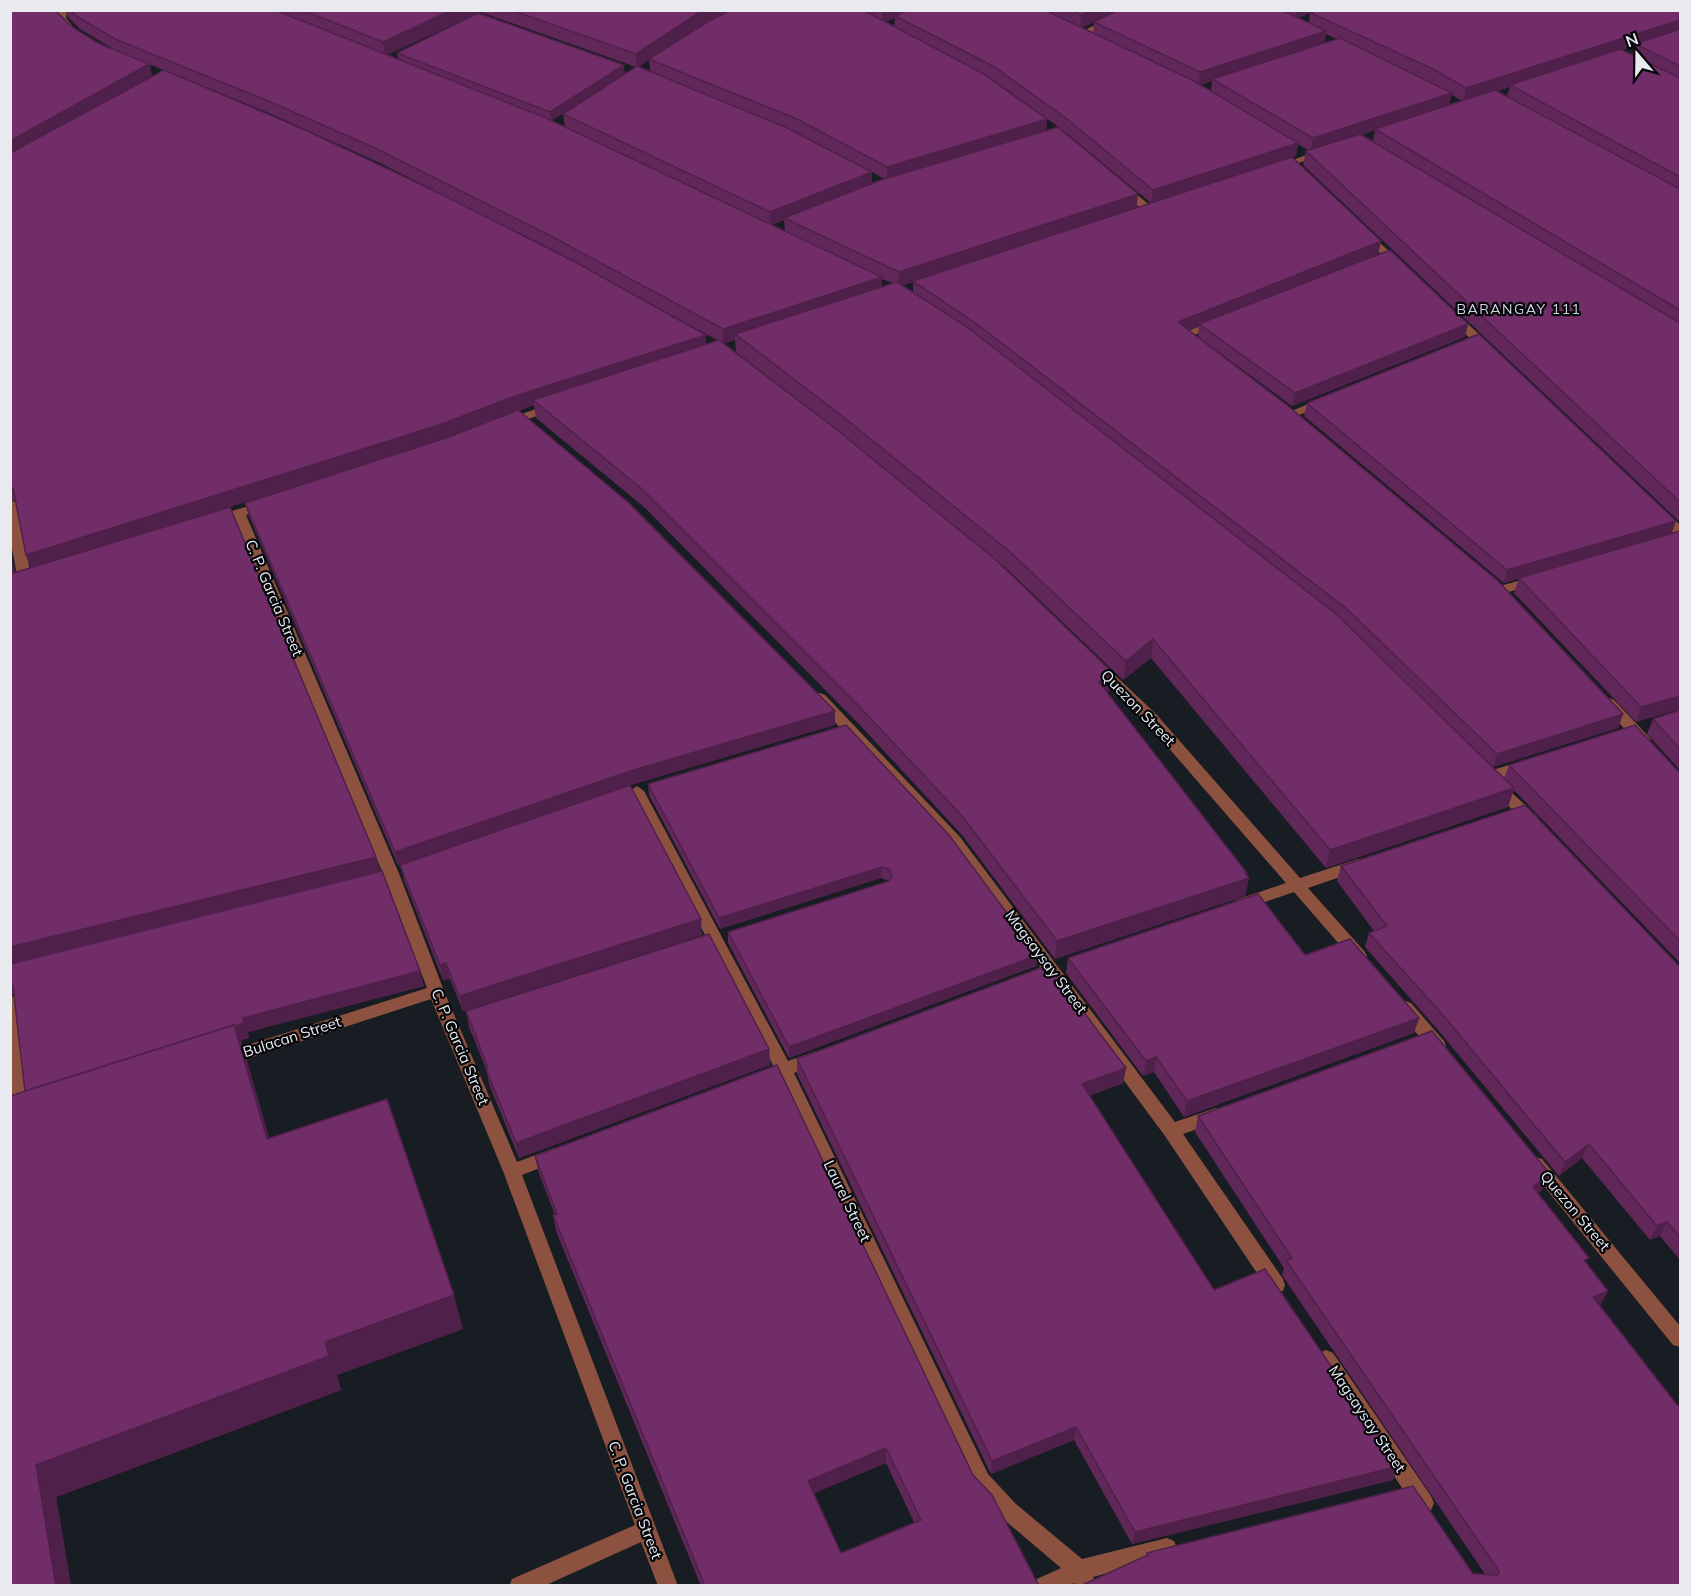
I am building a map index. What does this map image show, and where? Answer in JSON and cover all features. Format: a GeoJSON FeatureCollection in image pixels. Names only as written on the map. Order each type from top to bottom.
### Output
{"type":"FeatureCollection","features":[{"type":"Feature","properties":{"kind":"street"},"geometry":{"type":"LineString","coordinates":[[62,10],[61,18],[69,29],[86,40]]}},
{"type":"Feature","properties":{"kind":"street"},"geometry":{"type":"LineString","coordinates":[[1079,35],[1136,10]]}},
{"type":"Feature","properties":{"kind":"street"},"geometry":{"type":"LineString","coordinates":[[1068,30],[1098,43]]}},
{"type":"Feature","properties":{"kind":"street"},"geometry":{"type":"LineString","coordinates":[[1270,170],[1296,167],[1303,154],[1339,148]]}},
{"type":"Feature","properties":{"kind":"street"},"geometry":{"type":"LineString","coordinates":[[1113,180],[1149,210]]}},
{"type":"Feature","properties":{"kind":"street"},"geometry":{"type":"LineString","coordinates":[[1357,225],[1384,258],[1413,278]]}},
{"type":"Feature","properties":{"kind":"street"},"geometry":{"type":"LineString","coordinates":[[1446,309],[1472,342],[1502,363]]}},
{"type":"Feature","properties":{"kind":"street"},"geometry":{"type":"LineString","coordinates":[[1202,348],[1184,335],[1227,318]]}},
{"type":"Feature","properties":{"kind":"street"},"geometry":{"type":"LineString","coordinates":[[1291,414],[1335,397]]}},
{"type":"Feature","properties":{"kind":"street"},"geometry":{"type":"LineString","coordinates":[[489,429],[566,402]]}},
{"type":"Feature","properties":{"kind":"street"},"geometry":{"type":"LineString","coordinates":[[522,416],[539,431]]}},
{"type":"Feature","properties":{"kind":"street"},"geometry":{"type":"LineString","coordinates":[[1646,499],[1678,537]]}},
{"type":"Feature","properties":{"kind":"street"},"geometry":{"type":"LineString","coordinates":[[205,524],[279,500]]}},
{"type":"Feature","properties":{"kind":"street"},"geometry":{"type":"LineString","coordinates":[[10,503],[30,578],[10,584]]}},
{"type":"Feature","properties":{"kind":"street","name":"C. P. Garcia Street"},"geometry":{"type":"LineString","coordinates":[[239,513],[392,876],[436,991],[512,1171],[668,1586]]}},
{"type":"Feature","properties":{"kind":"street"},"geometry":{"type":"LineString","coordinates":[[1501,590],[1545,577]]}},
{"type":"Feature","properties":{"kind":"street","name":"Quezon Street"},"geometry":{"type":"LineString","coordinates":[[1084,654],[1151,718],[1367,965]]}},
{"type":"Feature","properties":{"kind":"street","name":"Magsaysay Street"},"geometry":{"type":"LineString","coordinates":[[809,686],[956,841],[1058,967],[1286,1299]]}},
{"type":"Feature","properties":{"kind":"street"},"geometry":{"type":"LineString","coordinates":[[1595,689],[1629,732],[1650,747]]}},
{"type":"Feature","properties":{"kind":"street"},"geometry":{"type":"LineString","coordinates":[[1629,732],[1653,724]]}},
{"type":"Feature","properties":{"kind":"street"},"geometry":{"type":"LineString","coordinates":[[827,735],[850,728]]}},
{"type":"Feature","properties":{"kind":"street"},"geometry":{"type":"LineString","coordinates":[[1539,827],[1484,773],[1544,759]]}},
{"type":"Feature","properties":{"kind":"street","name":"Laurel Street"},"geometry":{"type":"LineString","coordinates":[[637,792],[784,1070],[981,1481],[1009,1511],[1083,1578]]}},
{"type":"Feature","properties":{"kind":"street"},"geometry":{"type":"LineString","coordinates":[[1500,818],[1523,810]]}},
{"type":"Feature","properties":{"kind":"street"},"geometry":{"type":"LineString","coordinates":[[1230,909],[1375,859]]}},
{"type":"Feature","properties":{"kind":"street"},"geometry":{"type":"LineString","coordinates":[[375,881],[412,869]]}},
{"type":"Feature","properties":{"kind":"street"},"geometry":{"type":"LineString","coordinates":[[1030,977],[1058,967]]}},
{"type":"Feature","properties":{"kind":"street","name":"Bulacan Street"},"geometry":{"type":"LineString","coordinates":[[205,1065],[436,991]]}},
{"type":"Feature","properties":{"kind":"street"},"geometry":{"type":"LineString","coordinates":[[1398,1001],[1445,1054]]}},
{"type":"Feature","properties":{"kind":"street"},"geometry":{"type":"LineString","coordinates":[[10,1002],[22,1124]]}},
{"type":"Feature","properties":{"kind":"street"},"geometry":{"type":"LineString","coordinates":[[450,1024],[469,1018]]}},
{"type":"Feature","properties":{"kind":"street"},"geometry":{"type":"LineString","coordinates":[[1407,1044],[1430,1036]]}},
{"type":"Feature","properties":{"kind":"street"},"geometry":{"type":"LineString","coordinates":[[751,1082],[828,1053]]}},
{"type":"Feature","properties":{"kind":"street"},"geometry":{"type":"LineString","coordinates":[[1171,1131],[1227,1111]]}},
{"type":"Feature","properties":{"kind":"street"},"geometry":{"type":"LineString","coordinates":[[512,1171],[566,1150]]}},
{"type":"Feature","properties":{"kind":"street","name":"Quezon Street"},"geometry":{"type":"LineString","coordinates":[[1528,1155],[1680,1339]]}},
{"type":"Feature","properties":{"kind":"street","name":"Magsaysay Street"},"geometry":{"type":"LineString","coordinates":[[1319,1349],[1433,1516]]}},
{"type":"Feature","properties":{"kind":"street"},"geometry":{"type":"LineString","coordinates":[[1390,1493],[1413,1487]]}},
{"type":"Feature","properties":{"kind":"street"},"geometry":{"type":"LineString","coordinates":[[519,1586],[646,1530]]}},
{"type":"Feature","properties":{"kind":"street"},"geometry":{"type":"LineString","coordinates":[[1044,1586],[1083,1578],[1183,1544]]}},
{"type":"Feature","properties":{"kind":"building"},"geometry":{"type":"Polygon","coordinates":[[[10,10],[55,10],[72,27],[98,43],[149,64],[10,141],[10,10]]]}},
{"type":"Feature","properties":{"kind":"building"},"geometry":{"type":"Polygon","coordinates":[[[71,10],[275,10],[546,118],[882,277],[723,329],[551,236],[375,148],[266,100],[115,39],[76,16],[71,10]]]}},
{"type":"Feature","properties":{"kind":"building"},"geometry":{"type":"Polygon","coordinates":[[[302,10],[452,10],[383,42],[302,10]]]}},
{"type":"Feature","properties":{"kind":"building"},"geometry":{"type":"Polygon","coordinates":[[[511,10],[703,10],[636,54],[511,10]]]}},
{"type":"Feature","properties":{"kind":"building"},"geometry":{"type":"Polygon","coordinates":[[[731,10],[863,10],[982,73],[1047,119],[887,167],[797,119],[649,59],[707,22],[731,10]]]}},
{"type":"Feature","properties":{"kind":"building"},"geometry":{"type":"Polygon","coordinates":[[[908,10],[1045,10],[1194,81],[1298,143],[1153,190],[1066,118],[993,66],[895,16],[908,10]]]}},
{"type":"Feature","properties":{"kind":"building"},"geometry":{"type":"Polygon","coordinates":[[[1070,10],[1092,10],[1081,15],[1070,10]]]}},
{"type":"Feature","properties":{"kind":"building"},"geometry":{"type":"Polygon","coordinates":[[[1118,10],[1282,10],[1326,31],[1200,72],[1094,22],[1118,10]]]}},
{"type":"Feature","properties":{"kind":"building"},"geometry":{"type":"Polygon","coordinates":[[[1316,10],[1680,10],[1680,20],[1466,88],[1433,69],[1311,13],[1316,10]]]}},
{"type":"Feature","properties":{"kind":"building"},"geometry":{"type":"Polygon","coordinates":[[[478,13],[624,65],[550,112],[397,53],[478,13]]]}},
{"type":"Feature","properties":{"kind":"building"},"geometry":{"type":"Polygon","coordinates":[[[1680,29],[1680,66],[1635,44],[1680,29]]]}},
{"type":"Feature","properties":{"kind":"building"},"geometry":{"type":"Polygon","coordinates":[[[1340,38],[1452,93],[1313,138],[1212,79],[1340,38]]]}},
{"type":"Feature","properties":{"kind":"building"},"geometry":{"type":"Polygon","coordinates":[[[1620,49],[1680,78],[1680,177],[1510,85],[1620,49]]]}},
{"type":"Feature","properties":{"kind":"building"},"geometry":{"type":"Polygon","coordinates":[[[637,66],[787,128],[872,172],[770,212],[563,114],[637,66]]]}},
{"type":"Feature","properties":{"kind":"building"},"geometry":{"type":"Polygon","coordinates":[[[164,70],[303,129],[441,194],[577,263],[706,335],[515,396],[439,425],[26,555],[13,488],[10,487],[10,153],[164,70]]]}},
{"type":"Feature","properties":{"kind":"building"},"geometry":{"type":"Polygon","coordinates":[[[1495,90],[1680,189],[1680,310],[1375,129],[1495,90]]]}},
{"type":"Feature","properties":{"kind":"building"},"geometry":{"type":"Polygon","coordinates":[[[1058,127],[1138,194],[899,272],[784,218],[881,180],[1058,127]]]}},
{"type":"Feature","properties":{"kind":"building"},"geometry":{"type":"Polygon","coordinates":[[[1360,134],[1680,323],[1680,502],[1306,151],[1360,134]]]}},
{"type":"Feature","properties":{"kind":"building"},"geometry":{"type":"Polygon","coordinates":[[[1292,157],[1381,241],[1178,322],[1288,406],[1498,581],[1623,714],[1497,754],[1347,609],[977,324],[913,281],[1292,157]]]}},
{"type":"Feature","properties":{"kind":"building"},"geometry":{"type":"Polygon","coordinates":[[[1390,250],[1468,324],[1295,393],[1199,324],[1390,250]]]}},
{"type":"Feature","properties":{"kind":"building"},"geometry":{"type":"Polygon","coordinates":[[[897,282],[967,327],[1335,613],[1514,788],[1330,850],[1153,639],[1126,661],[1009,551],[846,419],[735,334],[897,282]]]}},
{"type":"Feature","properties":{"kind":"building"},"geometry":{"type":"Polygon","coordinates":[[[1479,334],[1676,521],[1507,570],[1307,403],[1479,334]]]}},
{"type":"Feature","properties":{"kind":"building"},"geometry":{"type":"Polygon","coordinates":[[[719,340],[836,429],[996,560],[1112,672],[1099,682],[1249,878],[1057,941],[963,817],[857,704],[642,489],[533,400],[719,340]]]}},
{"type":"Feature","properties":{"kind":"building"},"geometry":{"type":"Polygon","coordinates":[[[518,410],[629,503],[835,711],[630,771],[395,852],[245,503],[449,437],[518,410]]]}},
{"type":"Feature","properties":{"kind":"building"},"geometry":{"type":"Polygon","coordinates":[[[230,507],[376,857],[10,947],[10,574],[230,507]]]}},
{"type":"Feature","properties":{"kind":"building"},"geometry":{"type":"Polygon","coordinates":[[[1680,531],[1680,696],[1641,707],[1519,578],[1680,531]]]}},
{"type":"Feature","properties":{"kind":"building"},"geometry":{"type":"Polygon","coordinates":[[[1680,710],[1680,749],[1653,719],[1680,710]]]}},
{"type":"Feature","properties":{"kind":"building"},"geometry":{"type":"Polygon","coordinates":[[[846,725],[949,835],[1038,955],[789,1047],[728,932],[889,881],[892,876],[890,870],[882,867],[719,918],[648,784],[846,725]]]}},
{"type":"Feature","properties":{"kind":"building"},"geometry":{"type":"Polygon","coordinates":[[[1635,725],[1680,773],[1680,941],[1509,765],[1635,725]]]}},
{"type":"Feature","properties":{"kind":"building"},"geometry":{"type":"Polygon","coordinates":[[[630,785],[701,919],[459,996],[446,963],[440,965],[400,865],[630,785]]]}},
{"type":"Feature","properties":{"kind":"building"},"geometry":{"type":"Polygon","coordinates":[[[1525,805],[1680,967],[1680,1237],[1667,1222],[1657,1226],[1589,1144],[1565,1162],[1443,1015],[1369,933],[1387,926],[1341,866],[1525,805]]]}},
{"type":"Feature","properties":{"kind":"building"},"geometry":{"type":"Polygon","coordinates":[[[382,871],[420,971],[243,1018],[244,1023],[236,1026],[237,1030],[234,1025],[25,1091],[13,987],[10,982],[10,964],[382,871]]]}},
{"type":"Feature","properties":{"kind":"building"},"geometry":{"type":"Polygon","coordinates":[[[1258,894],[1305,955],[1350,939],[1419,1018],[1187,1101],[1156,1057],[1146,1061],[1068,958],[1258,894]]]}},
{"type":"Feature","properties":{"kind":"building"},"geometry":{"type":"Polygon","coordinates":[[[709,934],[769,1049],[516,1143],[486,1069],[488,1068],[466,1011],[709,934]]]}},
{"type":"Feature","properties":{"kind":"building"},"geometry":{"type":"Polygon","coordinates":[[[1048,965],[1126,1068],[1082,1084],[1214,1290],[1265,1269],[1399,1466],[1135,1532],[1076,1427],[992,1461],[797,1059],[1048,965]]]}},
{"type":"Feature","properties":{"kind":"building"},"geometry":{"type":"Polygon","coordinates":[[[234,1025],[267,1139],[387,1099],[454,1295],[325,1342],[329,1356],[36,1465],[56,1586],[10,1586],[10,1096],[234,1025]]]}},
{"type":"Feature","properties":{"kind":"building"},"geometry":{"type":"Polygon","coordinates":[[[1432,1031],[1550,1174],[1533,1187],[1589,1258],[1584,1260],[1608,1291],[1593,1297],[1678,1406],[1680,1405],[1680,1586],[1080,1586],[1148,1555],[1147,1553],[1413,1486],[1473,1574],[1497,1575],[1499,1571],[1286,1260],[1292,1258],[1198,1116],[1432,1031]]]}},
{"type":"Feature","properties":{"kind":"building"},"geometry":{"type":"Polygon","coordinates":[[[777,1065],[973,1475],[992,1495],[1039,1586],[705,1586],[553,1215],[557,1214],[535,1156],[777,1065]],[[886,1448],[808,1481],[841,1553],[921,1520],[886,1448]]]}},
{"type":"Feature","properties":{"kind":"district","name":"BARANGAY 111"},"geometry":{"type":"Point","coordinates":[1519,309]}}]}
